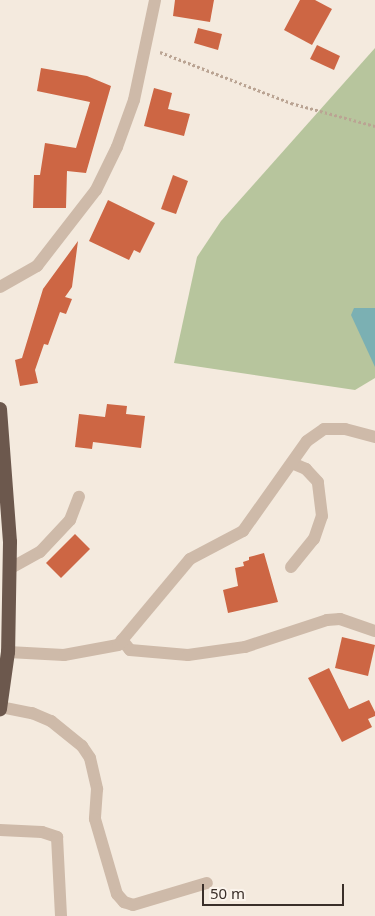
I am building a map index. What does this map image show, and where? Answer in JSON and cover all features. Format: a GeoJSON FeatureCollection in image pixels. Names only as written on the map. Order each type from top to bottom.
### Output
{"type":"FeatureCollection","features":[{"type":"Feature","properties":{"kind":"highway"},"geometry":{"type":"LineString","coordinates":[[0,409],[9,569],[8,652],[0,708]]}},
{"type":"Feature","properties":{"kind":"street"},"geometry":{"type":"LineString","coordinates":[[0,288],[38,266],[96,190],[117,147],[134,100],[155,0]]}},
{"type":"Feature","properties":{"kind":"street"},"geometry":{"type":"LineString","coordinates":[[8,652],[64,655],[94,652],[122,640],[190,559],[243,532],[307,441],[324,429],[345,429],[375,437]]}},
{"type":"Feature","properties":{"kind":"street"},"geometry":{"type":"LineString","coordinates":[[291,567],[314,539],[322,516],[318,482],[306,469],[292,463]]}},
{"type":"Feature","properties":{"kind":"street"},"geometry":{"type":"LineString","coordinates":[[9,569],[40,552],[70,520],[80,497]]}},
{"type":"Feature","properties":{"kind":"street"},"geometry":{"type":"LineString","coordinates":[[122,640],[130,650],[188,655],[245,647],[327,620],[340,619],[375,631]]}},
{"type":"Feature","properties":{"kind":"street"},"geometry":{"type":"LineString","coordinates":[[0,708],[32,713],[51,721],[82,746],[90,758],[97,789],[95,819],[117,894],[124,902],[132,905],[207,883]]}},
{"type":"Feature","properties":{"kind":"street"},"geometry":{"type":"LineString","coordinates":[[0,830],[42,832],[57,837],[61,916]]}},
{"type":"Feature","properties":{"kind":"path"},"geometry":{"type":"LineString","coordinates":[[145,46],[291,103],[375,126]]}},
{"type":"Feature","properties":{"kind":"green space"},"geometry":{"type":"Polygon","coordinates":[[[375,48],[375,378],[355,390],[174,363],[197,257],[221,221],[375,48]]]}},
{"type":"Feature","properties":{"kind":"water"},"geometry":{"type":"Polygon","coordinates":[[[354,308],[375,308],[375,367],[351,315],[354,308]]]}},
{"type":"Feature","properties":{"kind":"building"},"geometry":{"type":"Polygon","coordinates":[[[175,0],[214,0],[210,22],[173,16],[175,0]]]}},
{"type":"Feature","properties":{"kind":"building"},"geometry":{"type":"Polygon","coordinates":[[[300,0],[315,0],[332,9],[312,45],[284,30],[300,0]]]}},
{"type":"Feature","properties":{"kind":"building"},"geometry":{"type":"Polygon","coordinates":[[[198,28],[222,34],[218,50],[194,43],[198,28]]]}},
{"type":"Feature","properties":{"kind":"building"},"geometry":{"type":"Polygon","coordinates":[[[317,45],[340,56],[334,70],[310,59],[317,45]]]}},
{"type":"Feature","properties":{"kind":"building"},"geometry":{"type":"Polygon","coordinates":[[[41,68],[87,76],[111,86],[86,173],[67,171],[66,208],[33,208],[34,175],[40,175],[45,143],[76,148],[90,102],[37,91],[41,68]]]}},
{"type":"Feature","properties":{"kind":"building"},"geometry":{"type":"Polygon","coordinates":[[[154,88],[172,93],[168,109],[190,114],[184,136],[144,126],[154,88]]]}},
{"type":"Feature","properties":{"kind":"building"},"geometry":{"type":"Polygon","coordinates":[[[173,175],[188,181],[176,214],[161,209],[173,175]]]}},
{"type":"Feature","properties":{"kind":"building"},"geometry":{"type":"Polygon","coordinates":[[[108,200],[155,223],[140,253],[134,250],[129,260],[89,241],[108,200]]]}},
{"type":"Feature","properties":{"kind":"building"},"geometry":{"type":"Polygon","coordinates":[[[78,241],[72,287],[65,297],[72,299],[66,314],[60,312],[48,345],[44,344],[35,370],[38,383],[20,386],[15,360],[22,358],[43,289],[78,241]]]}},
{"type":"Feature","properties":{"kind":"building"},"geometry":{"type":"Polygon","coordinates":[[[107,404],[127,406],[126,414],[145,416],[141,448],[93,442],[92,449],[75,447],[79,414],[105,417],[107,404]]]}},
{"type":"Feature","properties":{"kind":"building"},"geometry":{"type":"Polygon","coordinates":[[[75,534],[90,549],[61,578],[46,563],[75,534]]]}},
{"type":"Feature","properties":{"kind":"building"},"geometry":{"type":"Polygon","coordinates":[[[264,553],[278,602],[228,613],[223,590],[238,586],[235,568],[244,566],[243,562],[249,560],[249,557],[264,553]]]}},
{"type":"Feature","properties":{"kind":"building"},"geometry":{"type":"Polygon","coordinates":[[[342,637],[375,645],[368,676],[335,668],[342,637]]]}},
{"type":"Feature","properties":{"kind":"building"},"geometry":{"type":"Polygon","coordinates":[[[329,668],[349,709],[369,700],[375,712],[375,716],[368,719],[372,727],[342,742],[308,678],[329,668]]]}}]}
